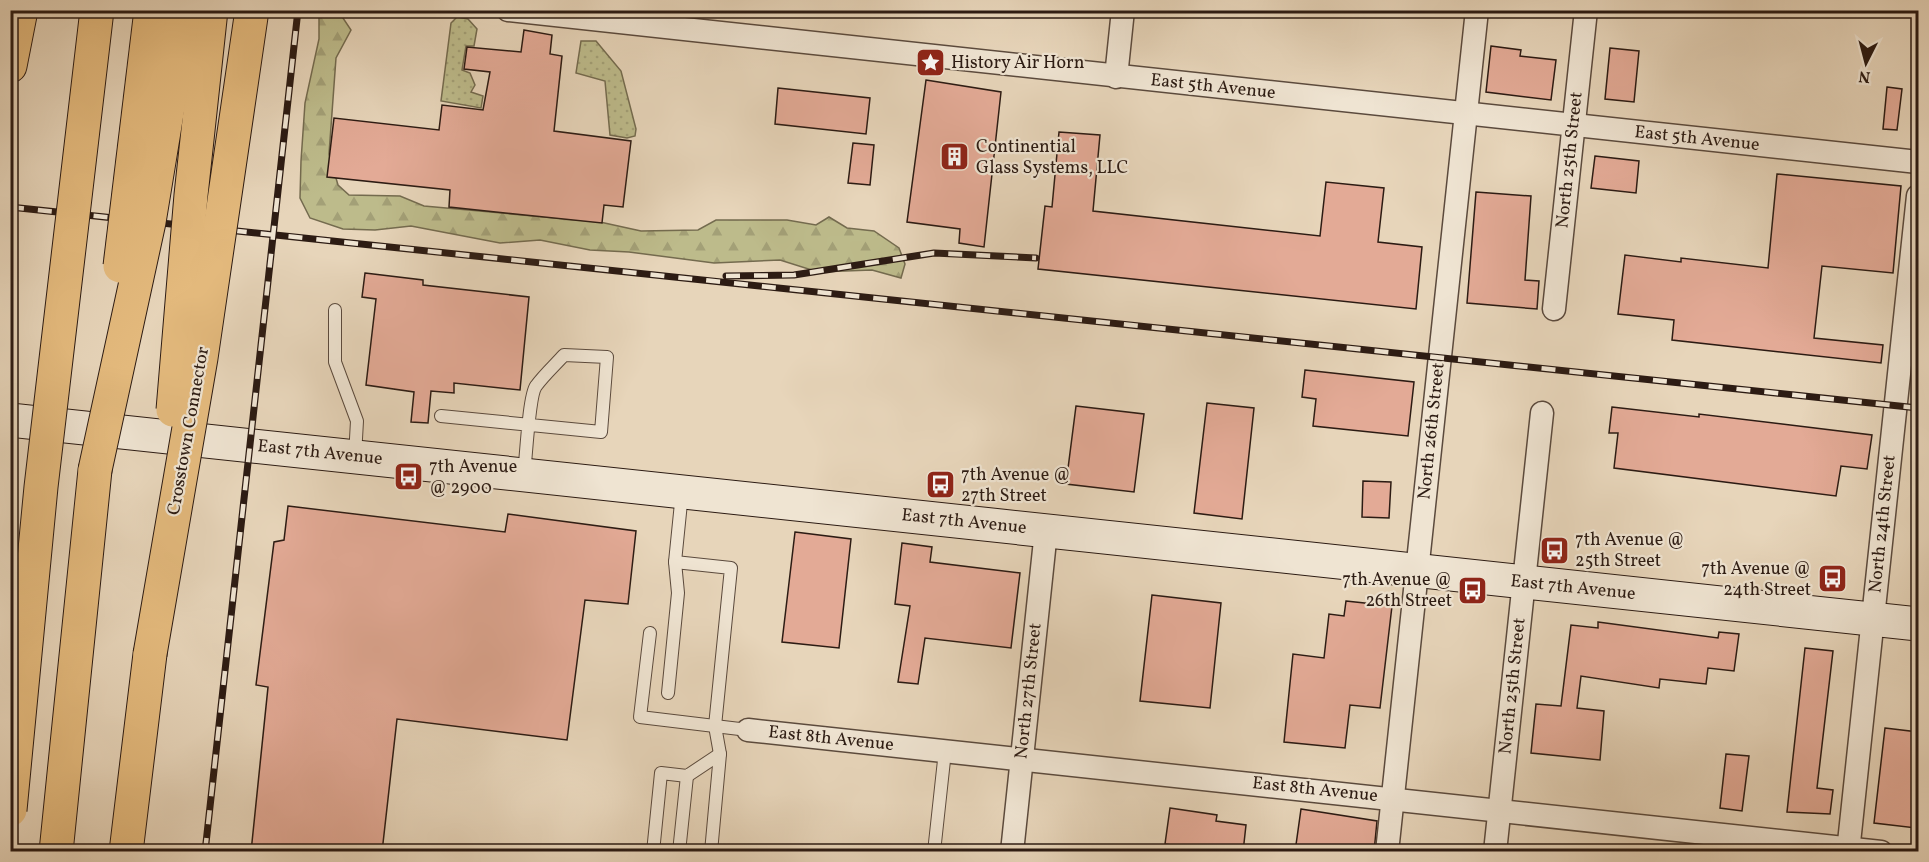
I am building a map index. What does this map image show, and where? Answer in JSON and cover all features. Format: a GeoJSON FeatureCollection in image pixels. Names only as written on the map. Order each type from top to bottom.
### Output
{"type":"FeatureCollection","features":[{"type":"Feature","properties":{"kind":"highway"},"geometry":{"type":"LineString","coordinates":[[10,66],[21,10]]}},
{"type":"Feature","properties":{"kind":"highway"},"geometry":{"type":"LineString","coordinates":[[52,394],[58,237],[78,10]]}},
{"type":"Feature","properties":{"kind":"highway"},"geometry":{"type":"LineString","coordinates":[[10,810],[52,394],[97,10]]}},
{"type":"Feature","properties":{"kind":"highway"},"geometry":{"type":"LineString","coordinates":[[56,852],[95,470],[151,10]]}},
{"type":"Feature","properties":{"kind":"highway"},"geometry":{"type":"LineString","coordinates":[[95,470],[149,222],[184,10]]}},
{"type":"Feature","properties":{"kind":"highway"},"geometry":{"type":"LineString","coordinates":[[150,654],[191,195],[211,10]]}},
{"type":"Feature","properties":{"kind":"highway","name":"Crosstown Connector"},"geometry":{"type":"LineString","coordinates":[[126,852],[150,654],[201,358],[252,10]]}},
{"type":"Feature","properties":{"kind":"street","name":"East 5th Avenue"},"geometry":{"type":"LineString","coordinates":[[508,10],[1918,162]]}},
{"type":"Feature","properties":{"kind":"street"},"geometry":{"type":"LineString","coordinates":[[1116,76],[1123,10]]}},
{"type":"Feature","properties":{"kind":"street","name":"North 26th Street"},"geometry":{"type":"LineString","coordinates":[[1387,852],[1477,10]]}},
{"type":"Feature","properties":{"kind":"street","name":"North 25th Street"},"geometry":{"type":"LineString","coordinates":[[1554,309],[1586,10]]}},
{"type":"Feature","properties":{"kind":"street","name":"North 24th Street"},"geometry":{"type":"LineString","coordinates":[[1848,850],[1918,196]]}},
{"type":"Feature","properties":{"kind":"street","name":"North 25th Street"},"geometry":{"type":"LineString","coordinates":[[1495,852],[1542,413]]}},
{"type":"Feature","properties":{"kind":"street","name":"East 7th Avenue"},"geometry":{"type":"LineString","coordinates":[[10,420],[1918,624]]}},
{"type":"Feature","properties":{"kind":"street","name":"North 27th Street"},"geometry":{"type":"LineString","coordinates":[[1012,852],[1046,531]]}},
{"type":"Feature","properties":{"kind":"street","name":"East 8th Avenue"},"geometry":{"type":"LineString","coordinates":[[748,730],[1881,852]]}},
{"type":"Feature","properties":{"kind":"lane"},"geometry":{"type":"LineString","coordinates":[[335,310],[335,362],[357,421],[355,457]]}},
{"type":"Feature","properties":{"kind":"lane"},"geometry":{"type":"LineString","coordinates":[[441,416],[530,425],[601,432],[607,357],[564,355],[534,388],[530,425],[524,475]]}},
{"type":"Feature","properties":{"kind":"lane"},"geometry":{"type":"LineString","coordinates":[[668,693],[678,593],[675,562],[682,492]]}},
{"type":"Feature","properties":{"kind":"lane"},"geometry":{"type":"LineString","coordinates":[[675,562],[731,568],[715,726],[720,754],[711,852]]}},
{"type":"Feature","properties":{"kind":"lane"},"geometry":{"type":"LineString","coordinates":[[650,633],[640,717],[748,730]]}},
{"type":"Feature","properties":{"kind":"lane"},"geometry":{"type":"LineString","coordinates":[[934,852],[945,751]]}},
{"type":"Feature","properties":{"kind":"lane"},"geometry":{"type":"LineString","coordinates":[[653,852],[661,773],[687,776],[720,754]]}},
{"type":"Feature","properties":{"kind":"lane"},"geometry":{"type":"LineString","coordinates":[[680,852],[687,776]]}},
{"type":"Feature","properties":{"kind":"green space"},"geometry":{"type":"Polygon","coordinates":[[[319,12],[339,12],[351,30],[336,58],[329,154],[338,185],[349,195],[400,196],[424,206],[600,222],[641,231],[698,230],[716,220],[787,220],[816,225],[829,217],[847,228],[874,231],[899,248],[905,264],[901,278],[872,270],[818,272],[780,260],[714,263],[629,252],[590,250],[540,240],[500,243],[411,226],[375,230],[343,229],[310,218],[300,198],[301,161],[305,103],[319,39],[319,12]]]}},
{"type":"Feature","properties":{"kind":"green space"},"geometry":{"type":"Polygon","coordinates":[[[457,17],[468,19],[477,29],[474,46],[466,46],[462,70],[470,73],[475,85],[471,92],[483,96],[481,108],[441,101],[451,23],[457,17]]]}},
{"type":"Feature","properties":{"kind":"green space"},"geometry":{"type":"Polygon","coordinates":[[[581,41],[596,41],[621,71],[636,129],[635,136],[627,138],[610,135],[605,81],[576,73],[581,41]]]}},
{"type":"Feature","properties":{"kind":"building"},"geometry":{"type":"Polygon","coordinates":[[[524,30],[552,35],[550,54],[562,56],[554,131],[631,141],[623,207],[604,205],[602,223],[449,207],[450,190],[327,177],[334,118],[439,130],[442,105],[483,110],[490,72],[464,69],[467,47],[521,52],[524,30]]]}},
{"type":"Feature","properties":{"kind":"building"},"geometry":{"type":"Polygon","coordinates":[[[1491,46],[1521,50],[1520,56],[1556,60],[1551,100],[1486,92],[1491,46]]]}},
{"type":"Feature","properties":{"kind":"building"},"geometry":{"type":"Polygon","coordinates":[[[1610,48],[1639,51],[1634,102],[1605,99],[1610,48]]]}},
{"type":"Feature","properties":{"kind":"building","name":"Continential Glass Systems, LLC"},"geometry":{"type":"Polygon","coordinates":[[[926,80],[1001,92],[984,247],[959,243],[960,229],[907,222],[926,80]]]}},
{"type":"Feature","properties":{"kind":"building"},"geometry":{"type":"Polygon","coordinates":[[[1887,87],[1902,89],[1897,130],[1883,129],[1887,87]]]}},
{"type":"Feature","properties":{"kind":"building"},"geometry":{"type":"Polygon","coordinates":[[[778,88],[870,98],[866,134],[775,124],[778,88]]]}},
{"type":"Feature","properties":{"kind":"building"},"geometry":{"type":"Polygon","coordinates":[[[1059,132],[1100,135],[1093,211],[1320,236],[1326,182],[1384,188],[1378,242],[1422,247],[1416,309],[1038,269],[1045,206],[1052,207],[1059,132]]]}},
{"type":"Feature","properties":{"kind":"building"},"geometry":{"type":"Polygon","coordinates":[[[853,143],[874,145],[870,185],[848,183],[853,143]]]}},
{"type":"Feature","properties":{"kind":"building"},"geometry":{"type":"Polygon","coordinates":[[[1595,156],[1639,161],[1636,193],[1591,188],[1595,156]]]}},
{"type":"Feature","properties":{"kind":"building"},"geometry":{"type":"Polygon","coordinates":[[[1777,174],[1901,186],[1893,273],[1822,266],[1814,338],[1883,345],[1881,363],[1672,340],[1674,320],[1618,314],[1625,255],[1681,262],[1681,258],[1768,268],[1777,174]]]}},
{"type":"Feature","properties":{"kind":"building"},"geometry":{"type":"Polygon","coordinates":[[[1476,192],[1531,196],[1525,280],[1539,281],[1537,309],[1467,303],[1476,192]]]}},
{"type":"Feature","properties":{"kind":"building"},"geometry":{"type":"Polygon","coordinates":[[[365,273],[423,280],[423,285],[529,297],[520,390],[454,383],[454,393],[431,391],[428,423],[411,422],[414,392],[366,385],[376,299],[362,297],[365,273]]]}},
{"type":"Feature","properties":{"kind":"building"},"geometry":{"type":"Polygon","coordinates":[[[1305,370],[1414,382],[1408,436],[1313,426],[1316,399],[1302,397],[1305,370]]]}},
{"type":"Feature","properties":{"kind":"building"},"geometry":{"type":"Polygon","coordinates":[[[1207,403],[1254,408],[1242,519],[1194,513],[1207,403]]]}},
{"type":"Feature","properties":{"kind":"building"},"geometry":{"type":"Polygon","coordinates":[[[1076,406],[1144,414],[1134,492],[1066,484],[1076,406]]]}},
{"type":"Feature","properties":{"kind":"building"},"geometry":{"type":"Polygon","coordinates":[[[1612,407],[1699,417],[1699,414],[1872,435],[1867,469],[1841,466],[1836,496],[1614,468],[1618,433],[1609,433],[1612,407]]]}},
{"type":"Feature","properties":{"kind":"building"},"geometry":{"type":"Polygon","coordinates":[[[1363,481],[1391,482],[1389,518],[1362,517],[1363,481]]]}},
{"type":"Feature","properties":{"kind":"building"},"geometry":{"type":"Polygon","coordinates":[[[288,506],[505,532],[508,514],[636,531],[628,604],[585,600],[567,740],[397,719],[382,852],[251,852],[268,687],[256,685],[274,542],[284,540],[288,506]]]}},
{"type":"Feature","properties":{"kind":"building"},"geometry":{"type":"Polygon","coordinates":[[[795,532],[851,539],[839,648],[782,642],[795,532]]]}},
{"type":"Feature","properties":{"kind":"building"},"geometry":{"type":"Polygon","coordinates":[[[902,543],[932,547],[930,562],[1020,573],[1011,648],[925,638],[918,684],[898,682],[910,606],[895,604],[902,543]]]}},
{"type":"Feature","properties":{"kind":"building"},"geometry":{"type":"Polygon","coordinates":[[[1152,595],[1221,603],[1210,708],[1140,701],[1152,595]]]}},
{"type":"Feature","properties":{"kind":"building"},"geometry":{"type":"Polygon","coordinates":[[[1346,601],[1392,606],[1380,708],[1350,705],[1345,748],[1284,742],[1293,654],[1324,658],[1329,614],[1344,616],[1346,601]]]}},
{"type":"Feature","properties":{"kind":"building"},"geometry":{"type":"Polygon","coordinates":[[[1598,622],[1718,638],[1719,632],[1739,634],[1734,671],[1708,668],[1706,684],[1660,679],[1659,688],[1581,676],[1577,708],[1604,711],[1600,760],[1531,753],[1536,704],[1561,706],[1571,625],[1598,628],[1598,622]]]}},
{"type":"Feature","properties":{"kind":"building"},"geometry":{"type":"Polygon","coordinates":[[[1805,648],[1833,651],[1817,788],[1833,790],[1830,814],[1787,812],[1805,648]]]}},
{"type":"Feature","properties":{"kind":"building"},"geometry":{"type":"Polygon","coordinates":[[[1885,728],[1918,732],[1916,828],[1874,823],[1885,728]]]}},
{"type":"Feature","properties":{"kind":"building"},"geometry":{"type":"Polygon","coordinates":[[[1726,754],[1749,756],[1742,811],[1720,808],[1726,754]]]}},
{"type":"Feature","properties":{"kind":"building"},"geometry":{"type":"Polygon","coordinates":[[[1170,808],[1217,815],[1216,821],[1246,825],[1243,852],[1219,852],[1165,844],[1170,808]]]}},
{"type":"Feature","properties":{"kind":"building"},"geometry":{"type":"Polygon","coordinates":[[[1301,809],[1377,821],[1374,852],[1295,852],[1301,809]]]}},
{"type":"Feature","properties":{"kind":"railway"},"geometry":{"type":"LineString","coordinates":[[205,852],[298,10]]}},
{"type":"Feature","properties":{"kind":"railway"},"geometry":{"type":"LineString","coordinates":[[10,207],[1918,408]]}},
{"type":"Feature","properties":{"kind":"railway"},"geometry":{"type":"LineString","coordinates":[[726,276],[794,275],[934,253],[1036,258]]}},
{"type":"Feature","properties":{"kind":"place","name":"History Air Horn"},"geometry":{"type":"Point","coordinates":[930,63]}},
{"type":"Feature","properties":{"kind":"place","name":"Continential Glass Systems, LLC"},"geometry":{"type":"Point","coordinates":[955,157]}},
{"type":"Feature","properties":{"kind":"place","name":"7th Avenue @ 2900"},"geometry":{"type":"Point","coordinates":[408,477]}},
{"type":"Feature","properties":{"kind":"place","name":"7th Avenue @ 27th Street"},"geometry":{"type":"Point","coordinates":[940,485]}},
{"type":"Feature","properties":{"kind":"place","name":"7th Avenue @ 25th Street"},"geometry":{"type":"Point","coordinates":[1554,550]}},
{"type":"Feature","properties":{"kind":"place","name":"7th Avenue @ 24th Street"},"geometry":{"type":"Point","coordinates":[1832,579]}},
{"type":"Feature","properties":{"kind":"place","name":"7th Avenue @ 26th Street"},"geometry":{"type":"Point","coordinates":[1473,590]}}]}
